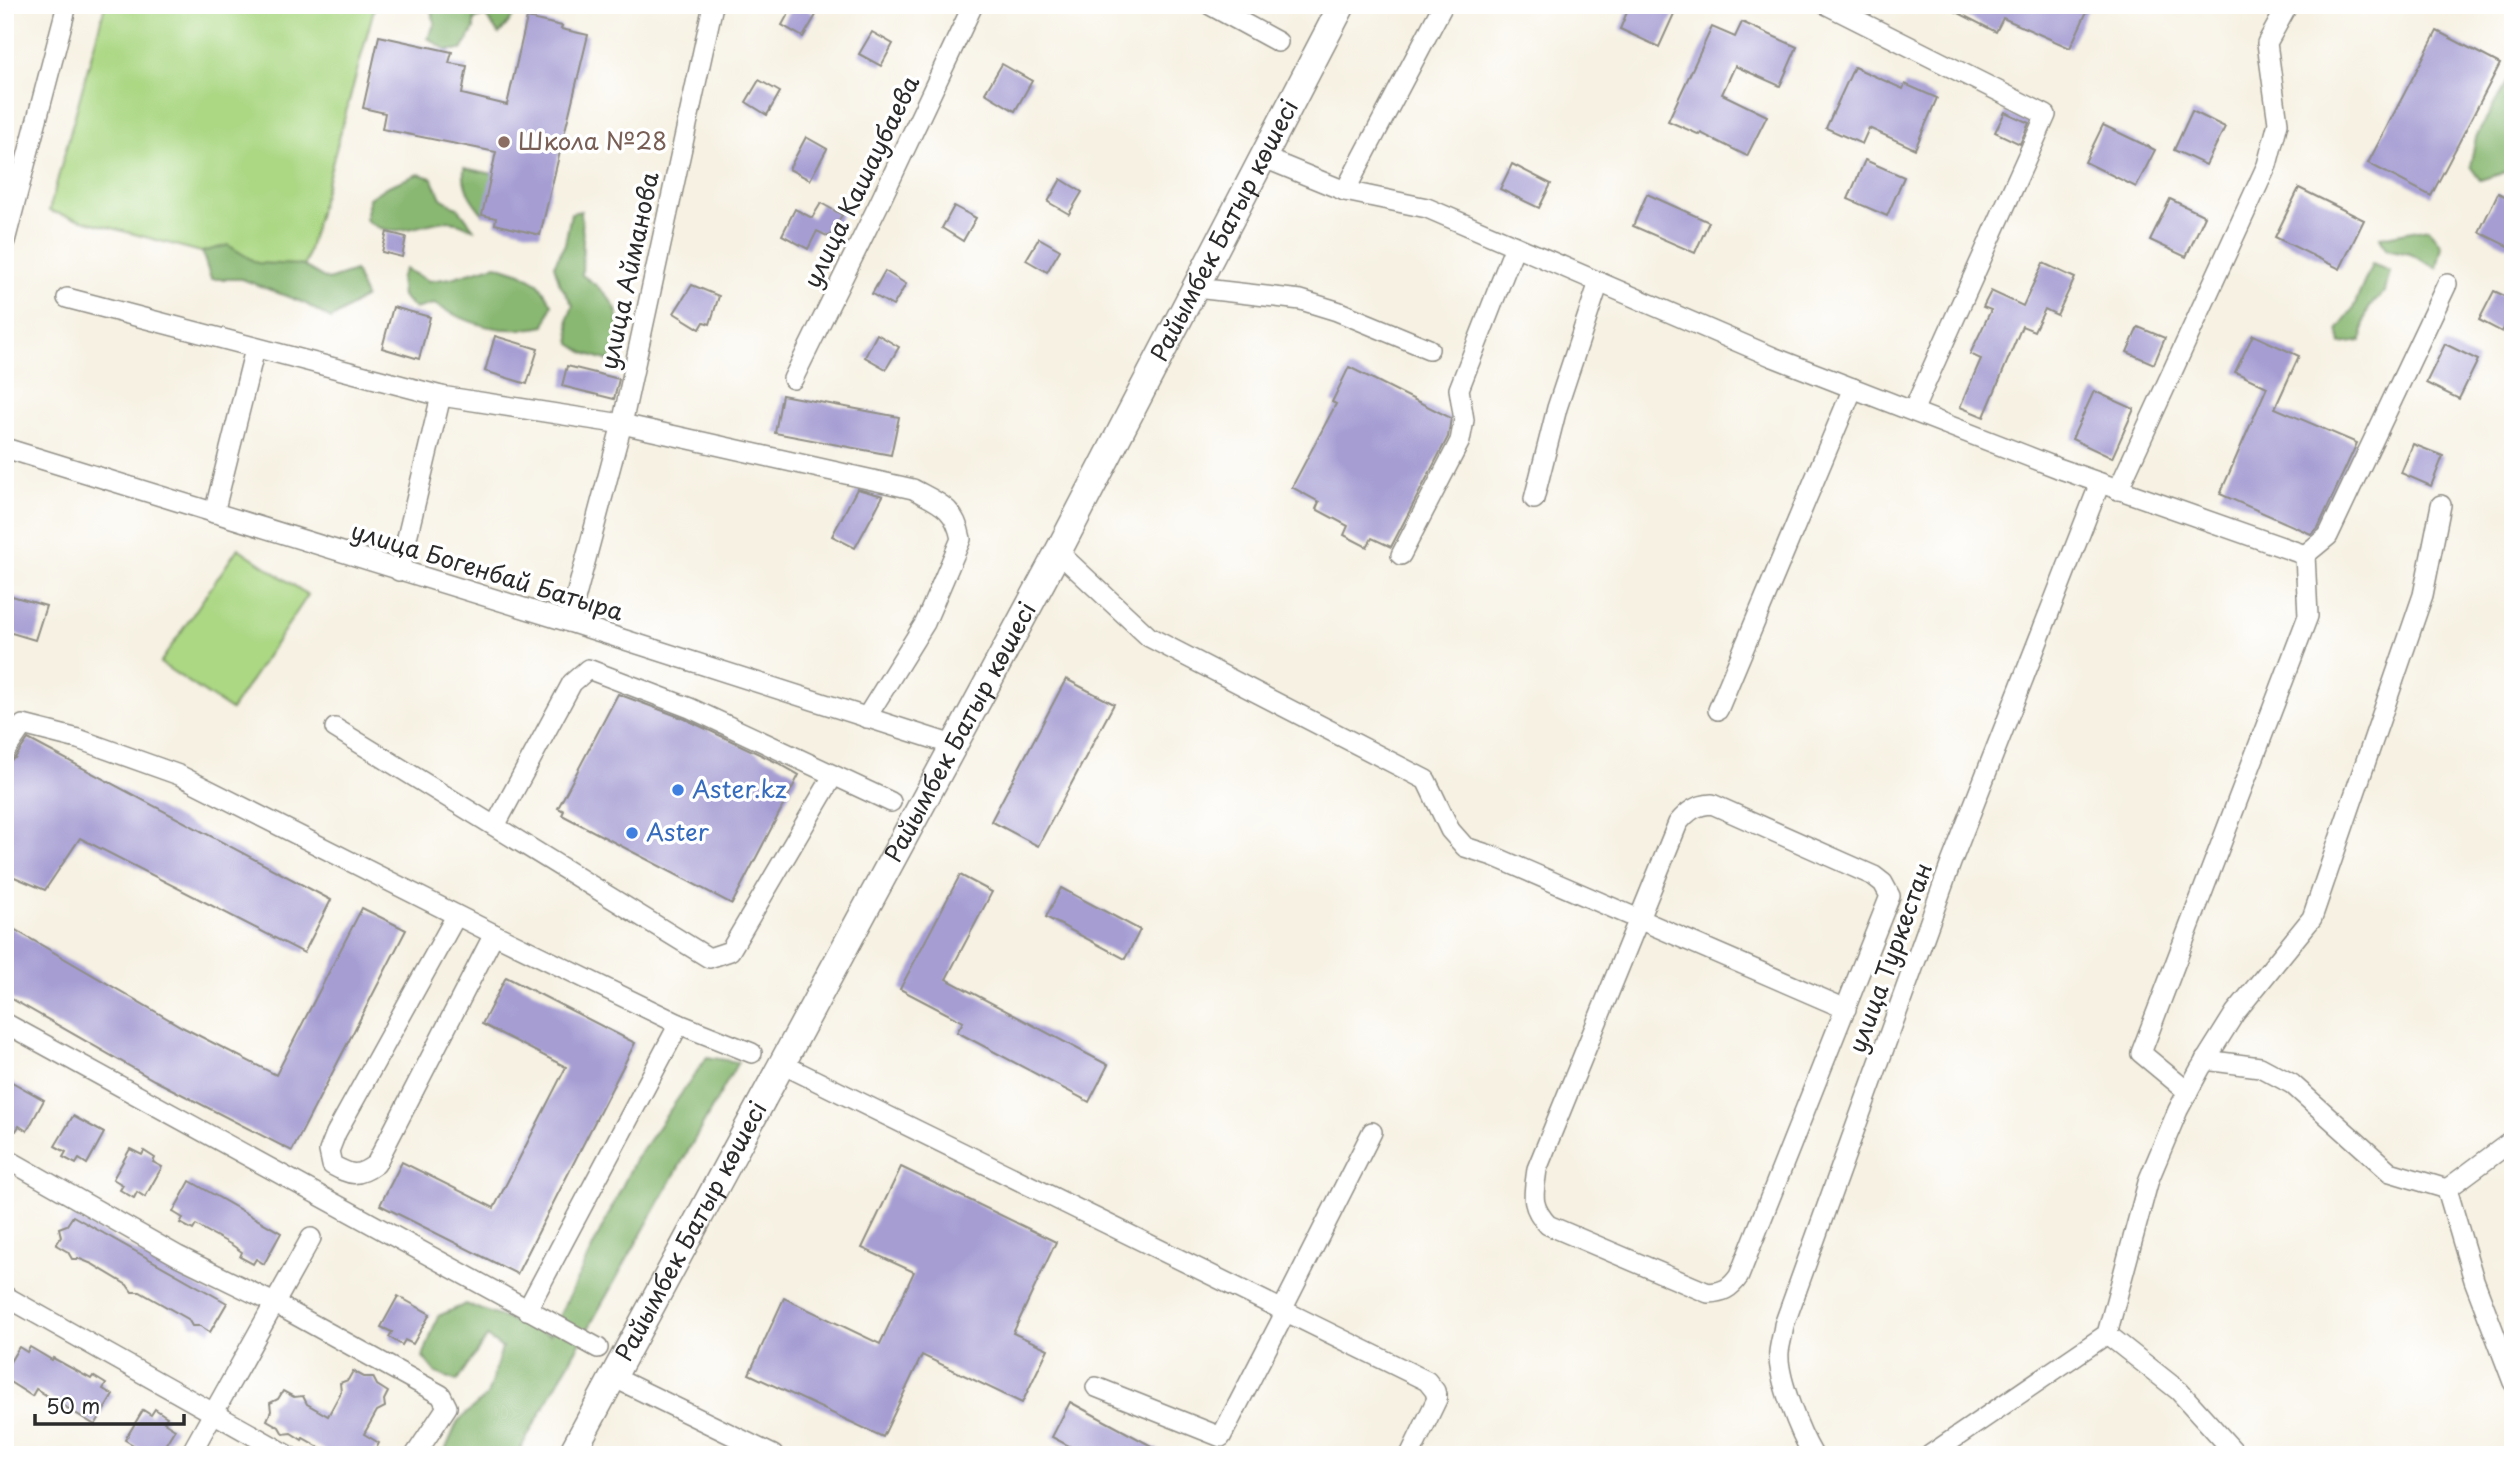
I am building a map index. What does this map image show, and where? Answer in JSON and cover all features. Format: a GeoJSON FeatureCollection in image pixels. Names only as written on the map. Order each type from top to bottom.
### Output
{"type":"FeatureCollection","features":[{"type":"Feature","properties":{"kind":"main road","name":"Райымбек Батыр көшесі"},"geometry":{"type":"LineString","coordinates":[[570,1455],[1058,552],[1342,5]]}},
{"type":"Feature","properties":{"kind":"street"},"geometry":{"type":"LineString","coordinates":[[5,241],[11,198],[67,5]]}},
{"type":"Feature","properties":{"kind":"street","name":"улица Айманова"},"geometry":{"type":"LineString","coordinates":[[569,622],[622,424],[713,5]]}},
{"type":"Feature","properties":{"kind":"street","name":"улица Кашаубаева"},"geometry":{"type":"LineString","coordinates":[[793,379],[973,5]]}},
{"type":"Feature","properties":{"kind":"street"},"geometry":{"type":"LineString","coordinates":[[1210,5],[1278,42]]}},
{"type":"Feature","properties":{"kind":"street"},"geometry":{"type":"LineString","coordinates":[[1345,191],[1443,5]]}},
{"type":"Feature","properties":{"kind":"street"},"geometry":{"type":"LineString","coordinates":[[1827,5],[2046,115],[1913,411]]}},
{"type":"Feature","properties":{"kind":"street","name":"улица Туркестан"},"geometry":{"type":"LineString","coordinates":[[1813,1455],[1803,1437],[1782,1377],[1778,1354],[1784,1325],[1951,863],[2109,486],[2267,165],[2278,123],[2267,43],[2288,5]]}},
{"type":"Feature","properties":{"kind":"street"},"geometry":{"type":"LineString","coordinates":[[1262,158],[1345,191],[1427,208],[1853,388],[2109,486],[2305,555]]}},
{"type":"Feature","properties":{"kind":"street"},"geometry":{"type":"LineString","coordinates":[[1401,555],[1460,440],[1464,420],[1459,388],[1515,246]]}},
{"type":"Feature","properties":{"kind":"street"},"geometry":{"type":"LineString","coordinates":[[1534,499],[1557,408],[1599,282]]}},
{"type":"Feature","properties":{"kind":"street"},"geometry":{"type":"LineString","coordinates":[[2305,555],[2328,536],[2447,284]]}},
{"type":"Feature","properties":{"kind":"street"},"geometry":{"type":"LineString","coordinates":[[1196,288],[1301,300],[1337,310],[1429,349]]}},
{"type":"Feature","properties":{"kind":"street"},"geometry":{"type":"LineString","coordinates":[[67,298],[441,396],[622,424],[913,489],[950,510],[961,539],[925,623],[866,718]]}},
{"type":"Feature","properties":{"kind":"street"},"geometry":{"type":"LineString","coordinates":[[214,513],[255,349]]}},
{"type":"Feature","properties":{"kind":"street"},"geometry":{"type":"LineString","coordinates":[[1718,710],[1853,388]]}},
{"type":"Feature","properties":{"kind":"street"},"geometry":{"type":"LineString","coordinates":[[399,571],[441,396]]}},
{"type":"Feature","properties":{"kind":"street","name":"улица Богенбай Батыра"},"geometry":{"type":"LineString","coordinates":[[5,448],[569,622],[953,745]]}},
{"type":"Feature","properties":{"kind":"street"},"geometry":{"type":"LineString","coordinates":[[1930,1455],[2107,1334],[2149,1180],[2188,1092],[2235,1013],[2312,918],[2423,595],[2441,505]]}},
{"type":"Feature","properties":{"kind":"street"},"geometry":{"type":"LineString","coordinates":[[1058,552],[1149,637],[1426,780],[1450,830],[1465,847],[1493,856],[1846,1009]]}},
{"type":"Feature","properties":{"kind":"street"},"geometry":{"type":"LineString","coordinates":[[2188,1092],[2141,1053],[2308,616],[2305,555]]}},
{"type":"Feature","properties":{"kind":"street"},"geometry":{"type":"LineString","coordinates":[[495,826],[572,683],[587,669],[690,708],[891,802]]}},
{"type":"Feature","properties":{"kind":"street"},"geometry":{"type":"LineString","coordinates":[[5,751],[23,724],[78,739],[179,775],[456,916],[679,1024],[752,1053]]}},
{"type":"Feature","properties":{"kind":"street"},"geometry":{"type":"LineString","coordinates":[[335,728],[709,958],[730,951],[833,776]]}},
{"type":"Feature","properties":{"kind":"street"},"geometry":{"type":"LineString","coordinates":[[1712,804],[1874,876],[1883,883],[1890,897],[1739,1276],[1731,1287],[1721,1292],[1708,1293],[1548,1225],[1538,1215],[1533,1201],[1537,1169],[1640,920],[1678,823],[1687,812],[1699,805],[1712,804]]}},
{"type":"Feature","properties":{"kind":"street"},"geometry":{"type":"LineString","coordinates":[[456,916],[336,1133],[329,1151],[332,1165],[349,1174],[364,1173],[376,1164],[494,934]]}},
{"type":"Feature","properties":{"kind":"street"},"geometry":{"type":"LineString","coordinates":[[5,1023],[598,1348]]}},
{"type":"Feature","properties":{"kind":"street"},"geometry":{"type":"LineString","coordinates":[[527,1310],[679,1024]]}},
{"type":"Feature","properties":{"kind":"street"},"geometry":{"type":"LineString","coordinates":[[2205,1060],[2260,1067],[2292,1084],[2390,1172],[2447,1189]]}},
{"type":"Feature","properties":{"kind":"street"},"geometry":{"type":"LineString","coordinates":[[782,1064],[1427,1381],[1435,1391],[1437,1399],[1410,1455]]}},
{"type":"Feature","properties":{"kind":"street"},"geometry":{"type":"LineString","coordinates":[[1096,1387],[1221,1437],[1373,1132]]}},
{"type":"Feature","properties":{"kind":"street"},"geometry":{"type":"LineString","coordinates":[[2447,1189],[2513,1140]]}},
{"type":"Feature","properties":{"kind":"street"},"geometry":{"type":"LineString","coordinates":[[5,1158],[178,1255],[274,1303],[441,1395],[447,1407],[415,1455]]}},
{"type":"Feature","properties":{"kind":"street"},"geometry":{"type":"LineString","coordinates":[[2447,1189],[2474,1280],[2513,1382]]}},
{"type":"Feature","properties":{"kind":"street"},"geometry":{"type":"LineString","coordinates":[[190,1455],[311,1238]]}},
{"type":"Feature","properties":{"kind":"street"},"geometry":{"type":"LineString","coordinates":[[5,1296],[288,1455]]}},
{"type":"Feature","properties":{"kind":"street"},"geometry":{"type":"LineString","coordinates":[[2107,1334],[2179,1391],[2236,1455]]}},
{"type":"Feature","properties":{"kind":"street"},"geometry":{"type":"LineString","coordinates":[[613,1377],[773,1455]]}},
{"type":"Feature","properties":{"kind":"green space"},"geometry":{"type":"Polygon","coordinates":[[[105,5],[375,5],[301,279],[49,211],[105,5]]]}},
{"type":"Feature","properties":{"kind":"green space"},"geometry":{"type":"Polygon","coordinates":[[[435,5],[512,5],[513,17],[499,34],[485,15],[474,20],[474,29],[462,50],[447,50],[428,38],[435,23],[431,11],[435,5]]]}},
{"type":"Feature","properties":{"kind":"green space"},"geometry":{"type":"Polygon","coordinates":[[[2513,71],[2513,170],[2480,180],[2470,166],[2476,137],[2513,71]]]}},
{"type":"Feature","properties":{"kind":"green space"},"geometry":{"type":"Polygon","coordinates":[[[464,168],[498,175],[483,214],[468,193],[464,168]]]}},
{"type":"Feature","properties":{"kind":"green space"},"geometry":{"type":"Polygon","coordinates":[[[418,174],[432,178],[441,198],[459,209],[474,229],[447,221],[396,231],[386,230],[366,220],[369,198],[386,187],[418,174]]]}},
{"type":"Feature","properties":{"kind":"green space"},"geometry":{"type":"Polygon","coordinates":[[[581,211],[582,275],[612,302],[619,322],[609,361],[585,353],[571,344],[568,319],[573,305],[560,284],[554,265],[565,244],[571,213],[581,211]]]}},
{"type":"Feature","properties":{"kind":"green space"},"geometry":{"type":"Polygon","coordinates":[[[2429,228],[2442,246],[2437,268],[2410,254],[2386,249],[2380,237],[2429,228]]]}},
{"type":"Feature","properties":{"kind":"green space"},"geometry":{"type":"Polygon","coordinates":[[[228,245],[257,263],[302,265],[328,280],[355,271],[365,297],[331,319],[304,303],[242,279],[211,279],[202,252],[228,245]]]}},
{"type":"Feature","properties":{"kind":"green space"},"geometry":{"type":"Polygon","coordinates":[[[2372,264],[2390,271],[2385,292],[2367,313],[2362,341],[2341,344],[2338,329],[2352,311],[2372,264]]]}},
{"type":"Feature","properties":{"kind":"green space"},"geometry":{"type":"Polygon","coordinates":[[[496,265],[521,273],[539,284],[552,304],[545,326],[529,329],[488,327],[434,304],[415,309],[402,296],[400,278],[405,269],[429,281],[451,278],[496,265]]]}},
{"type":"Feature","properties":{"kind":"green space"},"geometry":{"type":"Polygon","coordinates":[[[238,548],[308,595],[231,710],[160,663],[238,548]]]}},
{"type":"Feature","properties":{"kind":"green space"},"geometry":{"type":"Polygon","coordinates":[[[707,1057],[738,1062],[517,1455],[443,1455],[458,1421],[487,1396],[502,1348],[487,1337],[457,1381],[436,1373],[423,1357],[438,1316],[466,1304],[550,1335],[635,1160],[707,1057]]]}},
{"type":"Feature","properties":{"kind":"building"},"geometry":{"type":"Polygon","coordinates":[[[793,5],[799,5],[816,15],[803,37],[782,25],[793,5]]]}},
{"type":"Feature","properties":{"kind":"building"},"geometry":{"type":"Polygon","coordinates":[[[1630,5],[1678,5],[1659,47],[1620,29],[1630,5]]]}},
{"type":"Feature","properties":{"kind":"building"},"geometry":{"type":"Polygon","coordinates":[[[1943,5],[2090,5],[2070,48],[2003,18],[1996,32],[1943,5]]]}},
{"type":"Feature","properties":{"kind":"building","name":"Школа №28"},"geometry":{"type":"Polygon","coordinates":[[[527,18],[588,35],[540,235],[495,224],[496,218],[482,215],[496,152],[382,129],[385,113],[363,108],[379,36],[452,52],[449,63],[467,66],[462,94],[507,105],[527,18]]]}},
{"type":"Feature","properties":{"kind":"building"},"geometry":{"type":"Polygon","coordinates":[[[1742,22],[1797,47],[1780,86],[1735,66],[1722,94],[1767,116],[1747,156],[1701,133],[1700,135],[1668,121],[1712,27],[1735,37],[1742,22]]]}},
{"type":"Feature","properties":{"kind":"building"},"geometry":{"type":"Polygon","coordinates":[[[2437,31],[2500,64],[2431,196],[2368,163],[2437,31]]]}},
{"type":"Feature","properties":{"kind":"building"},"geometry":{"type":"Polygon","coordinates":[[[872,32],[893,44],[881,66],[859,54],[872,32]]]}},
{"type":"Feature","properties":{"kind":"building"},"geometry":{"type":"Polygon","coordinates":[[[1002,64],[1032,81],[1015,111],[985,93],[1002,64]]]}},
{"type":"Feature","properties":{"kind":"building"},"geometry":{"type":"Polygon","coordinates":[[[1854,67],[1903,89],[1905,84],[1937,98],[1915,149],[1869,128],[1862,144],[1826,128],[1854,67]]]}},
{"type":"Feature","properties":{"kind":"building"},"geometry":{"type":"Polygon","coordinates":[[[759,80],[780,92],[767,115],[746,102],[759,80]]]}},
{"type":"Feature","properties":{"kind":"building"},"geometry":{"type":"Polygon","coordinates":[[[2192,111],[2225,127],[2206,165],[2174,150],[2192,111]]]}},
{"type":"Feature","properties":{"kind":"building"},"geometry":{"type":"Polygon","coordinates":[[[2005,112],[2029,123],[2020,144],[1995,132],[2005,112]]]}},
{"type":"Feature","properties":{"kind":"building"},"geometry":{"type":"Polygon","coordinates":[[[2103,125],[2155,150],[2136,187],[2085,162],[2103,125]]]}},
{"type":"Feature","properties":{"kind":"building"},"geometry":{"type":"Polygon","coordinates":[[[806,137],[827,149],[810,180],[789,169],[806,137]]]}},
{"type":"Feature","properties":{"kind":"building"},"geometry":{"type":"Polygon","coordinates":[[[1865,160],[1904,177],[1887,216],[1848,199],[1865,160]]]}},
{"type":"Feature","properties":{"kind":"building"},"geometry":{"type":"Polygon","coordinates":[[[1512,164],[1551,184],[1539,208],[1500,189],[1512,164]]]}},
{"type":"Feature","properties":{"kind":"building"},"geometry":{"type":"Polygon","coordinates":[[[1061,179],[1082,192],[1069,214],[1048,202],[1061,179]]]}},
{"type":"Feature","properties":{"kind":"building"},"geometry":{"type":"Polygon","coordinates":[[[2299,188],[2364,220],[2340,269],[2275,237],[2299,188]]]}},
{"type":"Feature","properties":{"kind":"building"},"geometry":{"type":"Polygon","coordinates":[[[2498,193],[2513,200],[2513,249],[2479,232],[2498,193]]]}},
{"type":"Feature","properties":{"kind":"building"},"geometry":{"type":"Polygon","coordinates":[[[1647,194],[1709,222],[1695,253],[1633,226],[1647,194]]]}},
{"type":"Feature","properties":{"kind":"building"},"geometry":{"type":"Polygon","coordinates":[[[2170,199],[2205,216],[2186,257],[2150,240],[2170,199]]]}},
{"type":"Feature","properties":{"kind":"building"},"geometry":{"type":"Polygon","coordinates":[[[821,203],[842,215],[829,237],[817,231],[808,249],[782,235],[795,209],[812,218],[821,203]]]}},
{"type":"Feature","properties":{"kind":"building"},"geometry":{"type":"Polygon","coordinates":[[[954,206],[976,218],[963,241],[942,228],[954,206]]]}},
{"type":"Feature","properties":{"kind":"building"},"geometry":{"type":"Polygon","coordinates":[[[387,232],[406,237],[402,257],[382,252],[387,232]]]}},
{"type":"Feature","properties":{"kind":"building"},"geometry":{"type":"Polygon","coordinates":[[[1039,238],[1060,250],[1047,272],[1026,260],[1039,238]]]}},
{"type":"Feature","properties":{"kind":"building"},"geometry":{"type":"Polygon","coordinates":[[[2043,263],[2075,278],[2057,315],[2045,309],[2034,331],[2022,326],[1984,417],[1960,407],[1981,359],[1970,354],[1991,310],[1983,307],[1991,291],[2023,306],[2043,263]]]}},
{"type":"Feature","properties":{"kind":"building"},"geometry":{"type":"Polygon","coordinates":[[[885,271],[906,284],[893,306],[872,294],[885,271]]]}},
{"type":"Feature","properties":{"kind":"building"},"geometry":{"type":"Polygon","coordinates":[[[692,285],[719,296],[710,324],[704,322],[700,329],[674,313],[692,285]]]}},
{"type":"Feature","properties":{"kind":"building"},"geometry":{"type":"Polygon","coordinates":[[[2494,291],[2513,300],[2513,310],[2502,332],[2479,320],[2494,291]]]}},
{"type":"Feature","properties":{"kind":"building"},"geometry":{"type":"Polygon","coordinates":[[[393,307],[430,317],[419,359],[382,348],[393,307]]]}},
{"type":"Feature","properties":{"kind":"building"},"geometry":{"type":"Polygon","coordinates":[[[2138,327],[2165,338],[2154,364],[2127,352],[2138,327]]]}},
{"type":"Feature","properties":{"kind":"building"},"geometry":{"type":"Polygon","coordinates":[[[877,334],[899,347],[886,369],[865,357],[877,334]]]}},
{"type":"Feature","properties":{"kind":"building"},"geometry":{"type":"Polygon","coordinates":[[[2253,335],[2299,356],[2275,408],[2357,443],[2318,528],[2311,534],[2220,494],[2267,387],[2235,372],[2253,335]]]}},
{"type":"Feature","properties":{"kind":"building"},"geometry":{"type":"Polygon","coordinates":[[[495,336],[538,349],[527,384],[485,371],[495,336]]]}},
{"type":"Feature","properties":{"kind":"building"},"geometry":{"type":"Polygon","coordinates":[[[2445,344],[2478,360],[2459,399],[2426,383],[2445,344]]]}},
{"type":"Feature","properties":{"kind":"building"},"geometry":{"type":"Polygon","coordinates":[[[567,366],[619,379],[614,399],[562,386],[567,366]]]}},
{"type":"Feature","properties":{"kind":"building"},"geometry":{"type":"Polygon","coordinates":[[[1349,367],[1451,418],[1448,437],[1391,547],[1372,538],[1367,547],[1344,535],[1348,526],[1316,509],[1319,502],[1292,487],[1336,404],[1332,402],[1349,367]]]}},
{"type":"Feature","properties":{"kind":"building"},"geometry":{"type":"Polygon","coordinates":[[[2094,391],[2134,409],[2112,458],[2072,439],[2094,391]]]}},
{"type":"Feature","properties":{"kind":"building"},"geometry":{"type":"Polygon","coordinates":[[[782,395],[899,417],[891,455],[775,433],[782,395]]]}},
{"type":"Feature","properties":{"kind":"building"},"geometry":{"type":"Polygon","coordinates":[[[2413,444],[2443,456],[2431,486],[2401,473],[2413,444]]]}},
{"type":"Feature","properties":{"kind":"building"},"geometry":{"type":"Polygon","coordinates":[[[857,489],[883,496],[855,548],[832,536],[857,489]]]}},
{"type":"Feature","properties":{"kind":"building"},"geometry":{"type":"Polygon","coordinates":[[[12,596],[46,606],[35,640],[5,631],[5,617],[12,596]]]}},
{"type":"Feature","properties":{"kind":"building"},"geometry":{"type":"Polygon","coordinates":[[[1066,679],[1114,704],[1038,846],[991,821],[1066,679]]]}},
{"type":"Feature","properties":{"kind":"building"},"geometry":{"type":"Polygon","coordinates":[[[618,694],[685,719],[799,775],[732,904],[562,815],[564,811],[558,808],[618,694]]]}},
{"type":"Feature","properties":{"kind":"building"},"geometry":{"type":"Polygon","coordinates":[[[28,739],[331,900],[304,953],[80,838],[45,890],[5,873],[5,763],[15,758],[28,739]]]}},
{"type":"Feature","properties":{"kind":"building"},"geometry":{"type":"Polygon","coordinates":[[[960,875],[992,892],[946,979],[1108,1065],[1089,1102],[957,1032],[963,1022],[900,989],[960,875]]]}},
{"type":"Feature","properties":{"kind":"building"},"geometry":{"type":"Polygon","coordinates":[[[1061,888],[1140,930],[1125,959],[1046,917],[1061,888]]]}},
{"type":"Feature","properties":{"kind":"building"},"geometry":{"type":"Polygon","coordinates":[[[362,908],[406,930],[292,1151],[154,1080],[5,995],[5,924],[182,1027],[276,1075],[362,908]]]}},
{"type":"Feature","properties":{"kind":"building"},"geometry":{"type":"Polygon","coordinates":[[[506,977],[635,1043],[517,1274],[380,1205],[402,1162],[494,1208],[566,1067],[482,1024],[506,977]]]}},
{"type":"Feature","properties":{"kind":"building"},"geometry":{"type":"Polygon","coordinates":[[[12,1082],[44,1100],[27,1131],[19,1126],[16,1131],[5,1125],[5,1094],[12,1082]]]}},
{"type":"Feature","properties":{"kind":"building"},"geometry":{"type":"Polygon","coordinates":[[[73,1116],[104,1133],[87,1164],[79,1159],[76,1164],[63,1157],[66,1152],[55,1146],[73,1116]]]}},
{"type":"Feature","properties":{"kind":"building"},"geometry":{"type":"Polygon","coordinates":[[[130,1149],[142,1155],[144,1151],[155,1158],[153,1162],[162,1167],[145,1197],[137,1192],[134,1198],[120,1190],[123,1185],[113,1179],[130,1149]]]}},
{"type":"Feature","properties":{"kind":"building"},"geometry":{"type":"Polygon","coordinates":[[[901,1167],[1056,1242],[1013,1333],[1048,1349],[1022,1403],[922,1355],[883,1437],[749,1374],[784,1298],[880,1344],[914,1272],[862,1248],[901,1167]]]}},
{"type":"Feature","properties":{"kind":"building"},"geometry":{"type":"Polygon","coordinates":[[[190,1181],[281,1233],[264,1264],[256,1259],[253,1264],[240,1257],[242,1252],[196,1225],[193,1230],[180,1223],[183,1218],[173,1212],[190,1181]]]}},
{"type":"Feature","properties":{"kind":"building"},"geometry":{"type":"Polygon","coordinates":[[[73,1216],[227,1303],[210,1332],[200,1326],[192,1326],[188,1319],[140,1292],[132,1292],[127,1285],[92,1264],[72,1259],[68,1252],[56,1245],[61,1237],[59,1228],[67,1225],[73,1216]]]}},
{"type":"Feature","properties":{"kind":"building"},"geometry":{"type":"Polygon","coordinates":[[[398,1296],[430,1314],[413,1344],[405,1340],[402,1345],[389,1337],[392,1332],[381,1327],[398,1296]]]}},
{"type":"Feature","properties":{"kind":"building"},"geometry":{"type":"Polygon","coordinates":[[[19,1347],[27,1352],[30,1347],[106,1384],[103,1389],[113,1395],[95,1425],[36,1389],[32,1396],[5,1379],[5,1370],[19,1347]]]}},
{"type":"Feature","properties":{"kind":"building"},"geometry":{"type":"Polygon","coordinates":[[[353,1371],[364,1377],[373,1377],[377,1385],[388,1392],[384,1400],[385,1407],[377,1411],[364,1434],[379,1443],[372,1455],[333,1455],[303,1438],[302,1440],[291,1433],[283,1434],[279,1427],[267,1420],[271,1411],[270,1403],[278,1399],[283,1391],[294,1397],[303,1396],[307,1404],[328,1416],[341,1392],[340,1383],[348,1380],[353,1371]]]}},
{"type":"Feature","properties":{"kind":"building"},"geometry":{"type":"Polygon","coordinates":[[[1070,1402],[1168,1455],[1086,1455],[1052,1437],[1070,1402]]]}},
{"type":"Feature","properties":{"kind":"building"},"geometry":{"type":"Polygon","coordinates":[[[155,1409],[167,1417],[164,1422],[175,1429],[159,1455],[150,1455],[125,1440],[143,1410],[151,1415],[155,1409]]]}},
{"type":"Feature","properties":{"kind":"place","name":"Школа №28"},"geometry":{"type":"Point","coordinates":[504,142]}},
{"type":"Feature","properties":{"kind":"place","name":"Aster.kz"},"geometry":{"type":"Point","coordinates":[678,790]}},
{"type":"Feature","properties":{"kind":"place","name":"Aster"},"geometry":{"type":"Point","coordinates":[632,833]}}]}
